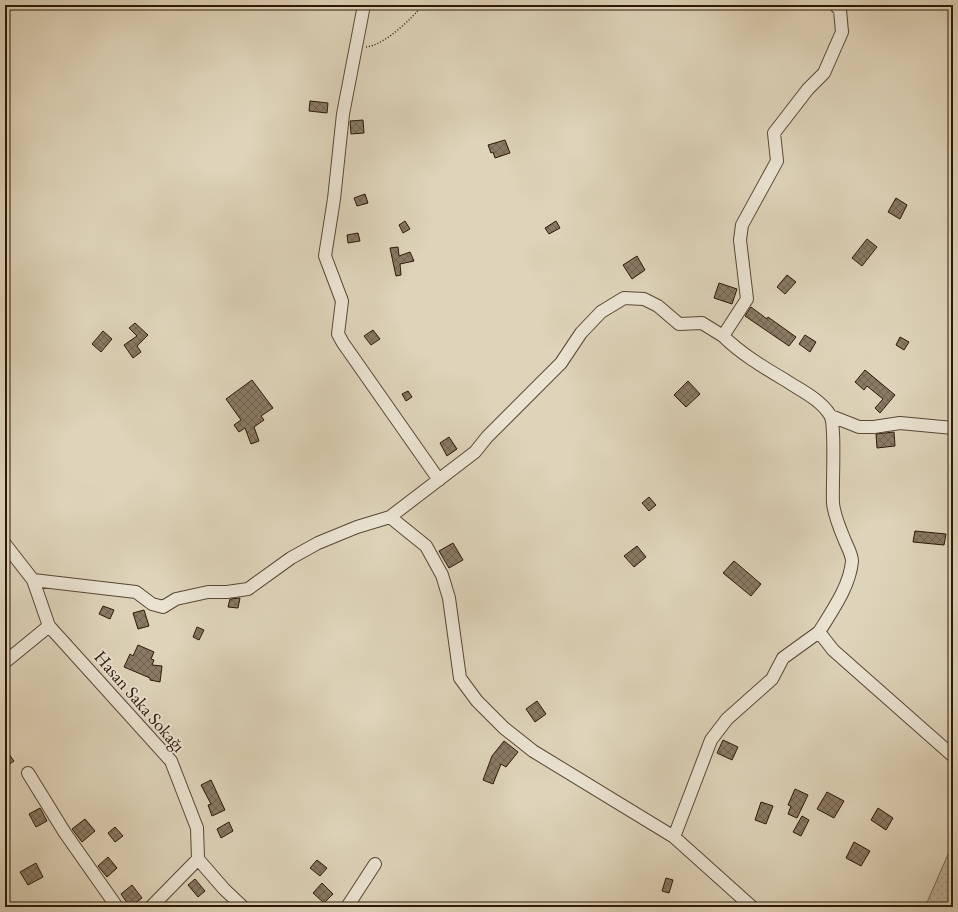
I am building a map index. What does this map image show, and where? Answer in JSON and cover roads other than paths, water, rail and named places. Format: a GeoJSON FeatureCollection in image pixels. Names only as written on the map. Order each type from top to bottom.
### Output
{"type":"FeatureCollection","features":[{"type":"Feature","properties":{"kind":"street"},"geometry":{"type":"LineString","coordinates":[[364,5],[343,114],[334,198],[325,256],[342,301],[338,334],[439,480]]}},
{"type":"Feature","properties":{"kind":"street"},"geometry":{"type":"LineString","coordinates":[[723,336],[747,299],[740,240],[742,225],[777,161],[774,133],[824,73],[842,32],[840,10],[835,5]]}},
{"type":"Feature","properties":{"kind":"street"},"geometry":{"type":"LineString","coordinates":[[33,580],[136,592],[152,604],[163,607],[176,599],[208,592],[227,592],[248,589],[291,558],[318,543],[390,517],[439,480],[475,452],[492,431],[561,363],[581,334],[602,312],[624,298],[644,299],[658,306],[679,324],[702,323],[723,336],[767,369],[816,399],[831,416],[859,427],[874,427],[900,423],[953,428]]}},
{"type":"Feature","properties":{"kind":"street"},"geometry":{"type":"LineString","coordinates":[[674,837],[711,740],[727,718],[772,679],[783,658],[819,632],[834,609],[848,578],[852,559],[841,532],[834,505],[833,438],[831,416]]}},
{"type":"Feature","properties":{"kind":"street"},"geometry":{"type":"LineString","coordinates":[[390,517],[426,546],[442,575],[449,598],[460,678],[477,701],[504,728],[533,751],[674,837],[752,907]]}},
{"type":"Feature","properties":{"kind":"street","name":"Hasan Saka Sokağı"},"geometry":{"type":"LineString","coordinates":[[5,544],[33,580],[49,626],[170,761],[197,828],[198,860]]}},
{"type":"Feature","properties":{"kind":"street"},"geometry":{"type":"LineString","coordinates":[[5,662],[49,626]]}},
{"type":"Feature","properties":{"kind":"street"},"geometry":{"type":"LineString","coordinates":[[819,632],[833,650],[953,756]]}},
{"type":"Feature","properties":{"kind":"street"},"geometry":{"type":"LineString","coordinates":[[28,773],[65,833],[118,907]]}},
{"type":"Feature","properties":{"kind":"street"},"geometry":{"type":"LineString","coordinates":[[151,907],[198,860],[224,889],[243,907]]}},
{"type":"Feature","properties":{"kind":"street"},"geometry":{"type":"LineString","coordinates":[[347,907],[375,864]]}}]}
